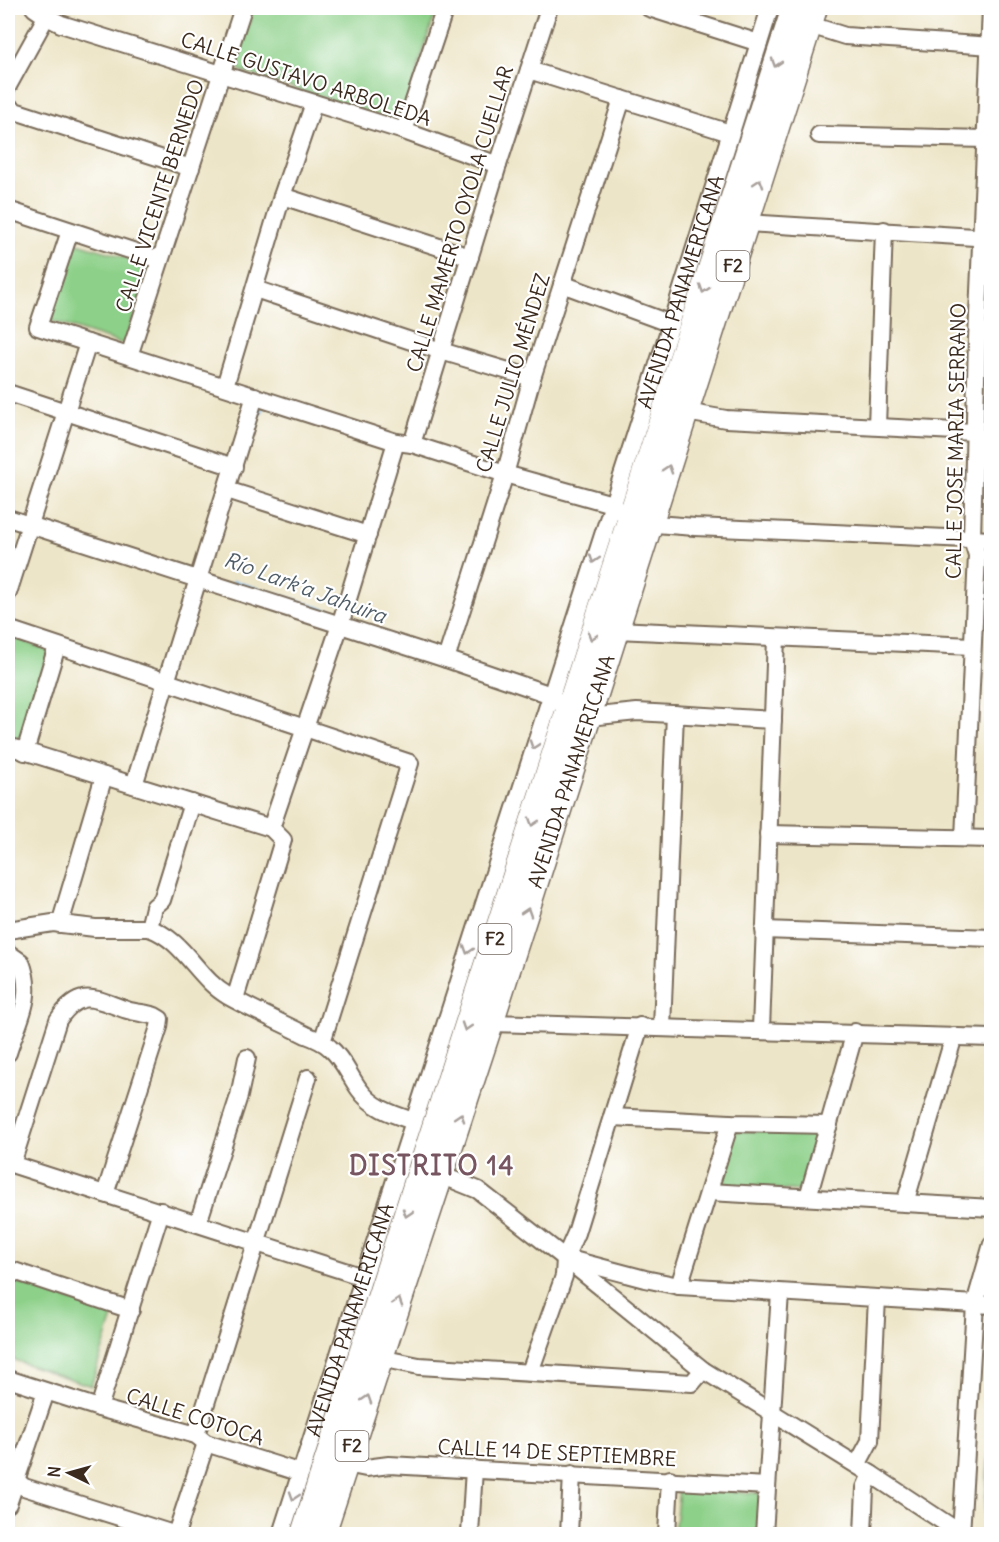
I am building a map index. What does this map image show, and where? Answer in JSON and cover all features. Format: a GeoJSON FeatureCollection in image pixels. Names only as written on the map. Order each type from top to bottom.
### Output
{"type":"FeatureCollection","features":[{"type":"Feature","properties":{"kind":"highway","name":"AVENIDA PANAMERICANA"},"geometry":{"type":"LineString","coordinates":[[324,1534],[491,1023],[569,708],[616,630],[631,516],[686,412],[747,223],[806,13]]}},
{"type":"Feature","properties":{"kind":"highway","name":"AVENIDA PANAMERICANA"},"geometry":{"type":"LineString","coordinates":[[303,1534],[631,516],[806,13]]}},
{"type":"Feature","properties":{"kind":"street","name":"CALLE VICENTE BERNEDO"},"geometry":{"type":"LineString","coordinates":[[129,356],[243,8]]}},
{"type":"Feature","properties":{"kind":"street"},"geometry":{"type":"LineString","coordinates":[[404,131],[445,8]]}},
{"type":"Feature","properties":{"kind":"street","name":"CALLE MAMERTO OYOLA CUELLAR"},"geometry":{"type":"LineString","coordinates":[[271,828],[368,535],[441,351],[549,8]]}},
{"type":"Feature","properties":{"kind":"street"},"geometry":{"type":"LineString","coordinates":[[649,8],[759,44]]}},
{"type":"Feature","properties":{"kind":"street","name":"AVENIDA PANAMERICANA"},"geometry":{"type":"LineString","coordinates":[[631,516],[670,324],[770,8]]}},
{"type":"Feature","properties":{"kind":"street","name":"CALLE JOSE MARIA SERRANO"},"geometry":{"type":"LineString","coordinates":[[964,838],[977,555],[972,539],[974,432],[984,339],[985,139],[991,8]]}},
{"type":"Feature","properties":{"kind":"street","name":"CALLE GUSTAVO ARBOLEDA"},"geometry":{"type":"LineString","coordinates":[[44,11],[61,24],[404,131],[498,165]]}},
{"type":"Feature","properties":{"kind":"street"},"geometry":{"type":"LineString","coordinates":[[8,86],[44,11]]}},
{"type":"Feature","properties":{"kind":"street"},"geometry":{"type":"LineString","coordinates":[[806,13],[845,36],[990,45]]}},
{"type":"Feature","properties":{"kind":"street"},"geometry":{"type":"LineString","coordinates":[[529,70],[730,133]]}},
{"type":"Feature","properties":{"kind":"street","name":"CALLE JULIO MÉNDEZ"},"geometry":{"type":"LineString","coordinates":[[446,659],[505,474],[532,378],[622,99]]}},
{"type":"Feature","properties":{"kind":"street"},"geometry":{"type":"LineString","coordinates":[[225,386],[282,196],[314,103]]}},
{"type":"Feature","properties":{"kind":"street"},"geometry":{"type":"LineString","coordinates":[[8,106],[15,111],[191,168]]}},
{"type":"Feature","properties":{"kind":"street"},"geometry":{"type":"LineString","coordinates":[[819,135],[985,139]]}},
{"type":"Feature","properties":{"kind":"street"},"geometry":{"type":"LineString","coordinates":[[282,196],[470,257]]}},
{"type":"Feature","properties":{"kind":"street"},"geometry":{"type":"LineString","coordinates":[[8,210],[160,260]]}},
{"type":"Feature","properties":{"kind":"street"},"geometry":{"type":"LineString","coordinates":[[747,223],[986,238]]}},
{"type":"Feature","properties":{"kind":"street"},"geometry":{"type":"LineString","coordinates":[[877,426],[884,230]]}},
{"type":"Feature","properties":{"kind":"street"},"geometry":{"type":"LineString","coordinates":[[70,231],[38,327],[631,516],[992,540]]}},
{"type":"Feature","properties":{"kind":"street"},"geometry":{"type":"LineString","coordinates":[[562,285],[670,324]]}},
{"type":"Feature","properties":{"kind":"street"},"geometry":{"type":"LineString","coordinates":[[255,290],[441,351],[532,378]]}},
{"type":"Feature","properties":{"kind":"street"},"geometry":{"type":"LineString","coordinates":[[8,593],[88,343]]}},
{"type":"Feature","properties":{"kind":"street"},"geometry":{"type":"LineString","coordinates":[[8,393],[234,467]]}},
{"type":"Feature","properties":{"kind":"street"},"geometry":{"type":"LineString","coordinates":[[134,785],[255,396]]}},
{"type":"Feature","properties":{"kind":"street"},"geometry":{"type":"LineString","coordinates":[[686,412],[726,419],[974,432]]}},
{"type":"Feature","properties":{"kind":"street"},"geometry":{"type":"LineString","coordinates":[[227,490],[368,535]]}},
{"type":"Feature","properties":{"kind":"street"},"geometry":{"type":"LineString","coordinates":[[8,519],[446,659],[569,708],[773,720]]}},
{"type":"Feature","properties":{"kind":"street"},"geometry":{"type":"LineString","coordinates":[[8,629],[410,763],[322,1042]]}},
{"type":"Feature","properties":{"kind":"street"},"geometry":{"type":"LineString","coordinates":[[616,630],[972,646]]}},
{"type":"Feature","properties":{"kind":"street"},"geometry":{"type":"LineString","coordinates":[[761,1029],[776,638]]}},
{"type":"Feature","properties":{"kind":"street"},"geometry":{"type":"LineString","coordinates":[[25,752],[57,646]]}},
{"type":"Feature","properties":{"kind":"street","name":"AVENIDA PANAMERICANA"},"geometry":{"type":"LineString","coordinates":[[281,1534],[413,1121],[569,708]]}},
{"type":"Feature","properties":{"kind":"street"},"geometry":{"type":"LineString","coordinates":[[662,1027],[675,714]]}},
{"type":"Feature","properties":{"kind":"street"},"geometry":{"type":"LineString","coordinates":[[8,746],[271,828],[283,840],[235,999]]}},
{"type":"Feature","properties":{"kind":"street"},"geometry":{"type":"LineString","coordinates":[[60,924],[104,776]]}},
{"type":"Feature","properties":{"kind":"street"},"geometry":{"type":"LineString","coordinates":[[149,928],[154,907],[162,900],[192,803]]}},
{"type":"Feature","properties":{"kind":"street"},"geometry":{"type":"LineString","coordinates":[[768,834],[992,839]]}},
{"type":"Feature","properties":{"kind":"street"},"geometry":{"type":"LineString","coordinates":[[8,930],[38,924],[60,924],[95,928],[149,928],[167,936],[215,987],[322,1042],[340,1059],[371,1103],[413,1121]]}},
{"type":"Feature","properties":{"kind":"street"},"geometry":{"type":"LineString","coordinates":[[764,930],[992,938]]}},
{"type":"Feature","properties":{"kind":"street"},"geometry":{"type":"LineString","coordinates":[[8,953],[21,962],[28,987],[26,1000],[8,1053]]}},
{"type":"Feature","properties":{"kind":"street"},"geometry":{"type":"LineString","coordinates":[[105,1194],[160,1018],[125,1010],[108,1001],[93,997],[81,998],[64,1010],[58,1020],[10,1163],[105,1194],[198,1222],[363,1277]]}},
{"type":"Feature","properties":{"kind":"street"},"geometry":{"type":"LineString","coordinates":[[491,1023],[761,1029],[992,1038]]}},
{"type":"Feature","properties":{"kind":"street"},"geometry":{"type":"LineString","coordinates":[[530,1372],[564,1276],[565,1258],[576,1233],[640,1026]]}},
{"type":"Feature","properties":{"kind":"street"},"geometry":{"type":"LineString","coordinates":[[807,1197],[855,1032]]}},
{"type":"Feature","properties":{"kind":"street"},"geometry":{"type":"LineString","coordinates":[[905,1203],[954,1036]]}},
{"type":"Feature","properties":{"kind":"street"},"geometry":{"type":"LineString","coordinates":[[198,1222],[239,1095],[247,1058]]}},
{"type":"Feature","properties":{"kind":"street"},"geometry":{"type":"LineString","coordinates":[[12,1476],[24,1487],[174,1534],[257,1242],[308,1078]]}},
{"type":"Feature","properties":{"kind":"street"},"geometry":{"type":"LineString","coordinates":[[612,1117],[829,1125]]}},
{"type":"Feature","properties":{"kind":"street"},"geometry":{"type":"LineString","coordinates":[[679,1286],[730,1123]]}},
{"type":"Feature","properties":{"kind":"street"},"geometry":{"type":"LineString","coordinates":[[441,1175],[478,1190],[703,1370],[864,1469],[961,1534],[983,1304],[992,1244]]}},
{"type":"Feature","properties":{"kind":"street"},"geometry":{"type":"LineString","coordinates":[[709,1192],[992,1208]]}},
{"type":"Feature","properties":{"kind":"street"},"geometry":{"type":"LineString","coordinates":[[99,1408],[161,1211]]}},
{"type":"Feature","properties":{"kind":"street"},"geometry":{"type":"LineString","coordinates":[[565,1258],[679,1286],[983,1304]]}},
{"type":"Feature","properties":{"kind":"street"},"geometry":{"type":"LineString","coordinates":[[8,1269],[131,1310]]}},
{"type":"Feature","properties":{"kind":"street"},"geometry":{"type":"LineString","coordinates":[[764,1534],[780,1293]]}},
{"type":"Feature","properties":{"kind":"street"},"geometry":{"type":"LineString","coordinates":[[863,1534],[864,1469],[870,1441],[877,1298]]}},
{"type":"Feature","properties":{"kind":"street"},"geometry":{"type":"LineString","coordinates":[[380,1358],[419,1366],[692,1383],[703,1370]]}},
{"type":"Feature","properties":{"kind":"street","name":"CALLE COTOCA"},"geometry":{"type":"LineString","coordinates":[[8,1379],[302,1473]]}},
{"type":"Feature","properties":{"kind":"street"},"geometry":{"type":"LineString","coordinates":[[8,1504],[12,1476],[46,1392]]}},
{"type":"Feature","properties":{"kind":"street","name":"CALLE 14 DE SEPTIEMBRE"},"geometry":{"type":"LineString","coordinates":[[346,1464],[366,1468],[389,1465],[767,1486]]}},
{"type":"Feature","properties":{"kind":"street"},"geometry":{"type":"LineString","coordinates":[[470,1534],[474,1470]]}},
{"type":"Feature","properties":{"kind":"street"},"geometry":{"type":"LineString","coordinates":[[569,1534],[573,1474]]}},
{"type":"Feature","properties":{"kind":"street"},"geometry":{"type":"LineString","coordinates":[[667,1534],[670,1479]]}},
{"type":"Feature","properties":{"kind":"green space"},"geometry":{"type":"Polygon","coordinates":[[[254,8],[437,8],[403,115],[394,120],[241,71],[236,65],[254,8]]]}},
{"type":"Feature","properties":{"kind":"green space"},"geometry":{"type":"Polygon","coordinates":[[[78,243],[147,264],[149,269],[126,341],[123,344],[52,321],[49,317],[72,246],[78,243]]]}},
{"type":"Feature","properties":{"kind":"green space"},"geometry":{"type":"Polygon","coordinates":[[[8,635],[49,651],[23,740],[19,741],[8,738],[8,635]]]}},
{"type":"Feature","properties":{"kind":"green space"},"geometry":{"type":"Polygon","coordinates":[[[733,1131],[818,1132],[802,1191],[716,1185],[733,1131]]]}},
{"type":"Feature","properties":{"kind":"green space"},"geometry":{"type":"Polygon","coordinates":[[[13,1281],[114,1314],[91,1386],[8,1358],[8,1298],[13,1281]]]}},
{"type":"Feature","properties":{"kind":"green space"},"geometry":{"type":"Polygon","coordinates":[[[990,1440],[992,1440],[991,1529],[983,1528],[990,1440]]]}},
{"type":"Feature","properties":{"kind":"green space"},"geometry":{"type":"Polygon","coordinates":[[[679,1489],[761,1495],[760,1534],[674,1534],[679,1489]]]}},
{"type":"Feature","properties":{"kind":"waterway","name":"Río Lark’a Jahuira"},"geometry":{"type":"LineString","coordinates":[[255,418],[262,410],[257,406]]}},
{"type":"Feature","properties":{"kind":"waterway","name":"Río Lark’a Jahuira"},"geometry":{"type":"LineString","coordinates":[[234,582],[339,615]]}},
{"type":"Feature","properties":{"kind":"district","name":"DISTRITO 14"},"geometry":{"type":"Point","coordinates":[432,1166]}}]}
